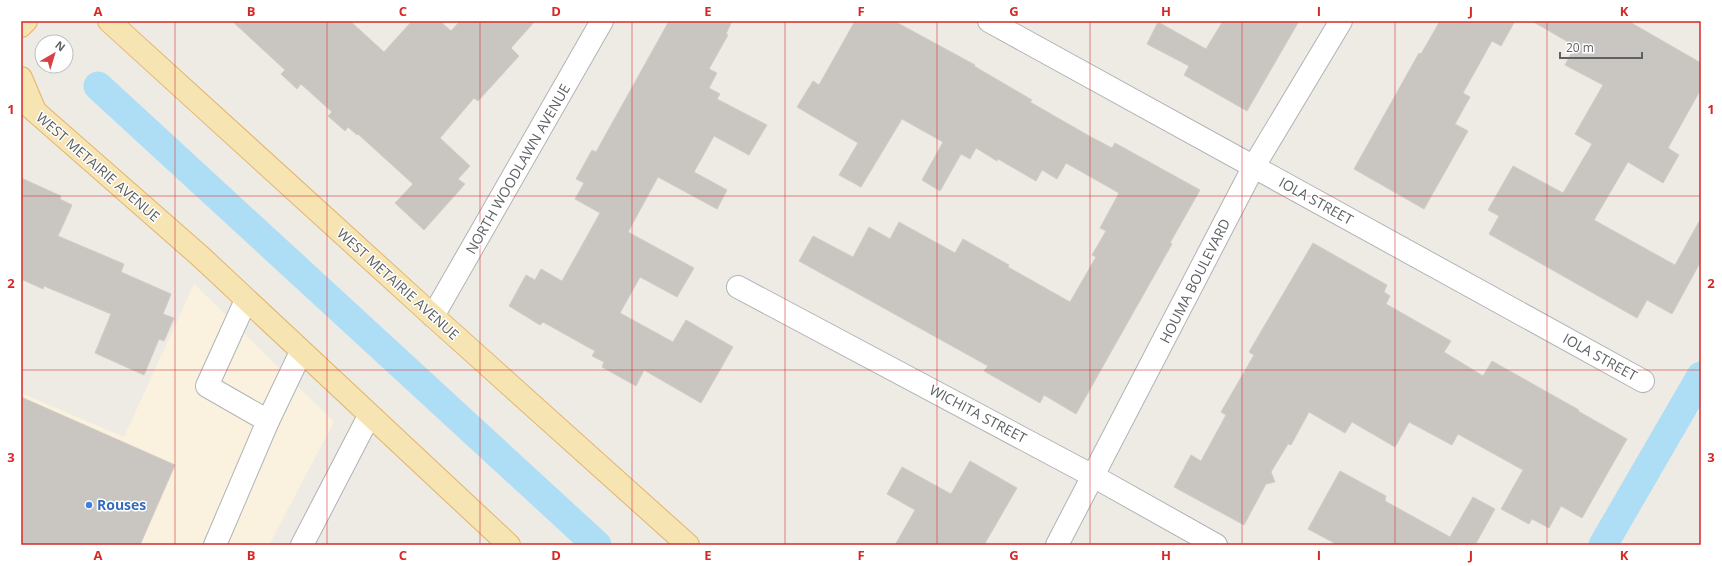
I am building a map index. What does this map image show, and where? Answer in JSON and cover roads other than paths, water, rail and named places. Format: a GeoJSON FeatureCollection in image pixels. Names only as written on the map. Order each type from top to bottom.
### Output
{"type":"FeatureCollection","features":[{"type":"Feature","properties":{"kind":"main road"},"geometry":{"type":"LineString","coordinates":[[21,26],[26,21]]}},
{"type":"Feature","properties":{"kind":"main road","name":"WEST METAIRIE AVENUE"},"geometry":{"type":"LineString","coordinates":[[109,21],[433,316],[688,545]]}},
{"type":"Feature","properties":{"kind":"main road"},"geometry":{"type":"LineString","coordinates":[[21,78],[28,105]]}},
{"type":"Feature","properties":{"kind":"main road","name":"WEST METAIRIE AVENUE"},"geometry":{"type":"LineString","coordinates":[[28,105],[200,256],[509,545]]}},
{"type":"Feature","properties":{"kind":"street","name":"NORTH WOODLAWN AVENUE"},"geometry":{"type":"LineString","coordinates":[[433,316],[602,21]]}},
{"type":"Feature","properties":{"kind":"street","name":"IOLA STREET"},"geometry":{"type":"LineString","coordinates":[[989,21],[1643,381]]}},
{"type":"Feature","properties":{"kind":"street","name":"HOUMA BOULEVARD"},"geometry":{"type":"LineString","coordinates":[[1057,545],[1254,166],[1341,21]]}},
{"type":"Feature","properties":{"kind":"street","name":"WICHITA STREET"},"geometry":{"type":"LineString","coordinates":[[738,287],[1093,476],[1216,545]]}},
{"type":"Feature","properties":{"kind":"street"},"geometry":{"type":"LineString","coordinates":[[246,300],[207,386],[268,421]]}},
{"type":"Feature","properties":{"kind":"street"},"geometry":{"type":"LineString","coordinates":[[215,545],[268,421],[301,352]]}},
{"type":"Feature","properties":{"kind":"street"},"geometry":{"type":"LineString","coordinates":[[302,545],[370,416]]}},
{"type":"Feature","properties":{"kind":"waterway"},"geometry":{"type":"LineString","coordinates":[[98,86],[597,545]]}},
{"type":"Feature","properties":{"kind":"waterway"},"geometry":{"type":"LineString","coordinates":[[1603,545],[1701,376]]}},
{"type":"Feature","properties":{"kind":"place","name":"Rouses"},"geometry":{"type":"Point","coordinates":[89,505]}}]}
